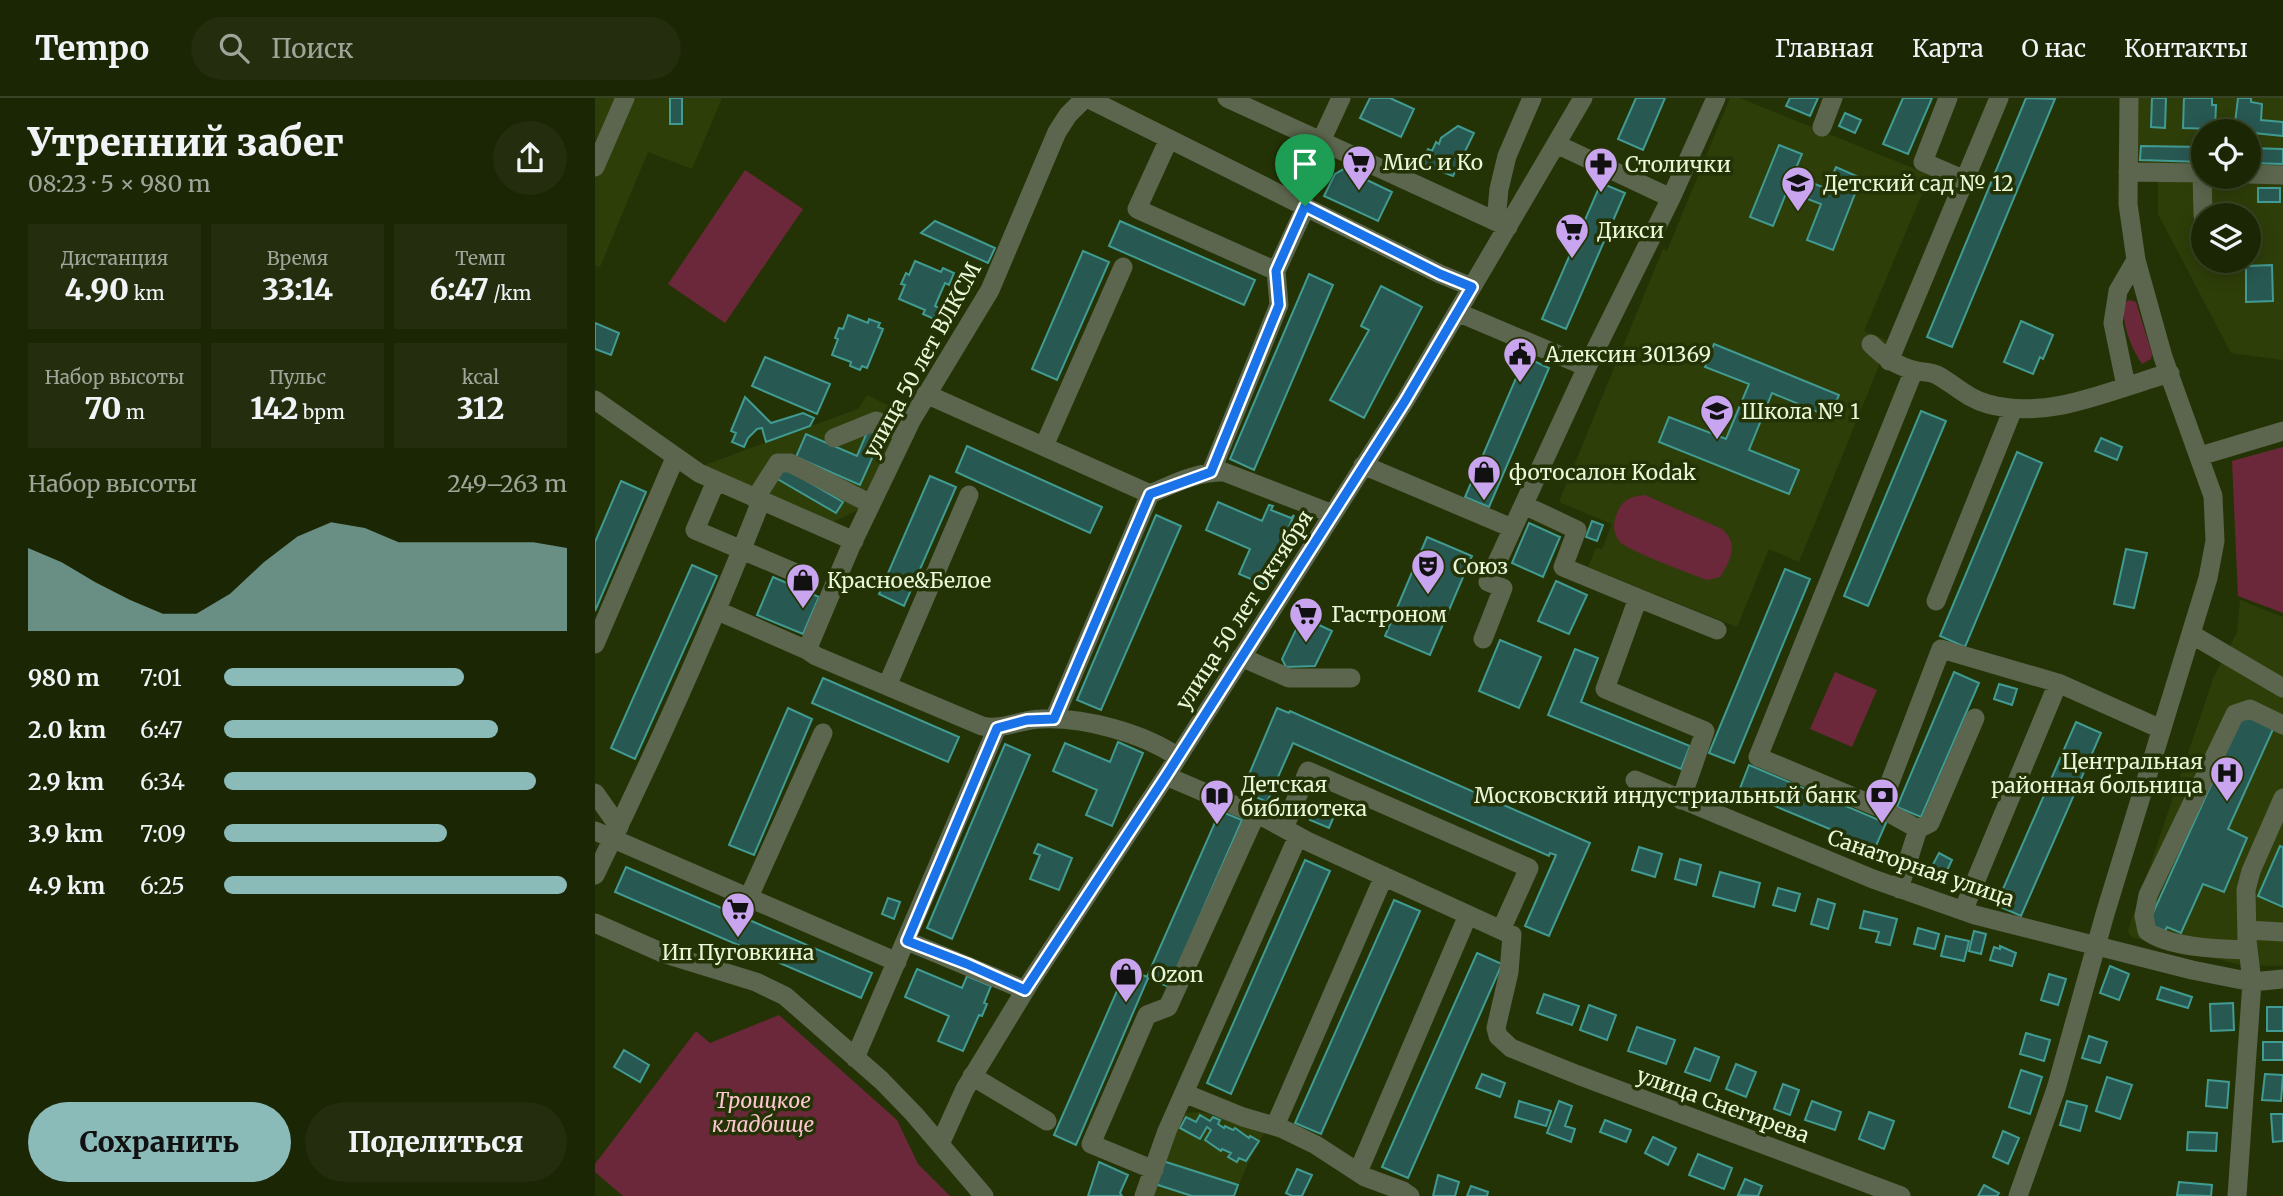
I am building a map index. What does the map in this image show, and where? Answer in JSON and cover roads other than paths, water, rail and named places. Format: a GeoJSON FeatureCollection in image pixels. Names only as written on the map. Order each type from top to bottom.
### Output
{"type":"FeatureCollection","features":[{"type":"Feature","properties":{"kind":"street"},"geometry":{"type":"LineString","coordinates":[[595,167],[625,98]]}},
{"type":"Feature","properties":{"kind":"street"},"geometry":{"type":"LineString","coordinates":[[1227,98],[1502,224],[1499,190],[1507,156],[1531,98]]}},
{"type":"Feature","properties":{"kind":"street"},"geometry":{"type":"LineString","coordinates":[[1321,141],[1341,98]]}},
{"type":"Feature","properties":{"kind":"street","name":"улица 50 лет Октября"},"geometry":{"type":"LineString","coordinates":[[940,1144],[972,1076],[1405,401],[1472,287],[1502,224],[1556,145],[1583,98]]}},
{"type":"Feature","properties":{"kind":"street"},"geometry":{"type":"LineString","coordinates":[[1483,639],[1503,589],[1488,582],[1716,98]]}},
{"type":"Feature","properties":{"kind":"street"},"geometry":{"type":"LineString","coordinates":[[1822,127],[1833,98]]}},
{"type":"Feature","properties":{"kind":"street"},"geometry":{"type":"LineString","coordinates":[[1948,98],[1923,162],[1965,180]]}},
{"type":"Feature","properties":{"kind":"street"},"geometry":{"type":"LineString","coordinates":[[1889,361],[1999,98]]}},
{"type":"Feature","properties":{"kind":"street"},"geometry":{"type":"LineString","coordinates":[[2018,1196],[2056,1089],[2208,578],[2215,541],[2213,496],[2170,373],[2136,260],[2131,232],[2128,172],[2129,98]]}},
{"type":"Feature","properties":{"kind":"street"},"geometry":{"type":"LineString","coordinates":[[1096,100],[1440,274],[1472,287]]}},
{"type":"Feature","properties":{"kind":"street","name":"улица 50 лет ВЛКСМ"},"geometry":{"type":"LineString","coordinates":[[807,650],[854,541],[905,434],[926,394],[990,290],[1057,132],[1068,115],[1096,100]]}},
{"type":"Feature","properties":{"kind":"street"},"geometry":{"type":"LineString","coordinates":[[1169,138],[1137,209],[1276,271]]}},
{"type":"Feature","properties":{"kind":"street"},"geometry":{"type":"LineString","coordinates":[[1556,145],[1671,198]]}},
{"type":"Feature","properties":{"kind":"street"},"geometry":{"type":"LineString","coordinates":[[2128,172],[2191,173]]}},
{"type":"Feature","properties":{"kind":"street"},"geometry":{"type":"LineString","coordinates":[[2261,174],[2283,175]]}},
{"type":"Feature","properties":{"kind":"street"},"geometry":{"type":"LineString","coordinates":[[1211,472],[1279,305],[1276,271],[1305,206]]}},
{"type":"Feature","properties":{"kind":"street"},"geometry":{"type":"LineString","coordinates":[[2126,386],[2113,323],[2118,291],[2136,260]]}},
{"type":"Feature","properties":{"kind":"street"},"geometry":{"type":"LineString","coordinates":[[1044,446],[1123,267]]}},
{"type":"Feature","properties":{"kind":"street"},"geometry":{"type":"LineString","coordinates":[[1457,312],[1587,367]]}},
{"type":"Feature","properties":{"kind":"street"},"geometry":{"type":"LineString","coordinates":[[1871,344],[1889,361],[1936,374],[1957,390],[1986,404],[2013,409],[2068,404],[2170,373]]}},
{"type":"Feature","properties":{"kind":"street"},"geometry":{"type":"LineString","coordinates":[[1914,370],[1758,757],[1880,808],[1918,829]]}},
{"type":"Feature","properties":{"kind":"street"},"geometry":{"type":"LineString","coordinates":[[926,394],[1150,494],[1211,472],[1224,472],[1332,514]]}},
{"type":"Feature","properties":{"kind":"street"},"geometry":{"type":"LineString","coordinates":[[595,400],[675,458],[716,481],[854,541]]}},
{"type":"Feature","properties":{"kind":"street"},"geometry":{"type":"LineString","coordinates":[[1936,601],[2013,409]]}},
{"type":"Feature","properties":{"kind":"street"},"geometry":{"type":"LineString","coordinates":[[834,438],[876,421],[905,434]]}},
{"type":"Feature","properties":{"kind":"street"},"geometry":{"type":"LineString","coordinates":[[2200,456],[2283,431]]}},
{"type":"Feature","properties":{"kind":"street"},"geometry":{"type":"LineString","coordinates":[[595,644],[675,458]]}},
{"type":"Feature","properties":{"kind":"street"},"geometry":{"type":"LineString","coordinates":[[595,875],[609,833],[651,761],[717,611],[742,550],[758,500],[778,463],[790,463],[871,504]]}},
{"type":"Feature","properties":{"kind":"street"},"geometry":{"type":"LineString","coordinates":[[1363,466],[1512,528]]}},
{"type":"Feature","properties":{"kind":"street"},"geometry":{"type":"LineString","coordinates":[[716,481],[695,530],[810,579]]}},
{"type":"Feature","properties":{"kind":"street"},"geometry":{"type":"LineString","coordinates":[[1054,719],[1150,494]]}},
{"type":"Feature","properties":{"kind":"street"},"geometry":{"type":"LineString","coordinates":[[887,686],[969,495]]}},
{"type":"Feature","properties":{"kind":"street"},"geometry":{"type":"LineString","coordinates":[[1524,505],[1577,530],[1563,567],[1717,630]]}},
{"type":"Feature","properties":{"kind":"street"},"geometry":{"type":"LineString","coordinates":[[1638,598],[1605,690],[1705,731],[1681,800]]}},
{"type":"Feature","properties":{"kind":"street"},"geometry":{"type":"LineString","coordinates":[[717,611],[982,726],[997,728],[1027,720],[1054,719],[1140,737],[1178,757]]}},
{"type":"Feature","properties":{"kind":"street"},"geometry":{"type":"LineString","coordinates":[[2190,634],[2283,688]]}},
{"type":"Feature","properties":{"kind":"street"},"geometry":{"type":"LineString","coordinates":[[1880,808],[1941,649],[2058,683],[2161,729]]}},
{"type":"Feature","properties":{"kind":"street"},"geometry":{"type":"LineString","coordinates":[[1241,657],[1289,678],[1350,678]]}},
{"type":"Feature","properties":{"kind":"street"},"geometry":{"type":"LineString","coordinates":[[1963,911],[2058,683]]}},
{"type":"Feature","properties":{"kind":"street"},"geometry":{"type":"LineString","coordinates":[[2283,725],[2250,709],[2235,714],[2148,894],[2144,916],[2147,931],[2154,937],[2206,949],[2283,932]]}},
{"type":"Feature","properties":{"kind":"street"},"geometry":{"type":"LineString","coordinates":[[1899,888],[1918,829],[1930,823],[1975,718]]}},
{"type":"Feature","properties":{"kind":"street"},"geometry":{"type":"LineString","coordinates":[[855,1058],[997,728]]}},
{"type":"Feature","properties":{"kind":"street"},"geometry":{"type":"LineString","coordinates":[[748,899],[823,733]]}},
{"type":"Feature","properties":{"kind":"street"},"geometry":{"type":"LineString","coordinates":[[1144,1196],[1167,1131],[1291,832],[1308,771],[1529,868],[1501,930],[1291,832],[1256,814],[1166,776]]}},
{"type":"Feature","properties":{"kind":"street","name":"Санаторная улица"},"geometry":{"type":"LineString","coordinates":[[1635,780],[1899,888],[1963,911],[2192,970],[2252,982],[2283,979]]}},
{"type":"Feature","properties":{"kind":"street"},"geometry":{"type":"LineString","coordinates":[[595,793],[609,833],[748,899],[897,962]]}},
{"type":"Feature","properties":{"kind":"street"},"geometry":{"type":"LineString","coordinates":[[2237,1196],[2252,982],[2245,905],[2251,871],[2283,798]]}},
{"type":"Feature","properties":{"kind":"street"},"geometry":{"type":"LineString","coordinates":[[1154,1170],[1091,1144],[1147,1015],[1168,1007],[1256,814]]}},
{"type":"Feature","properties":{"kind":"street"},"geometry":{"type":"LineString","coordinates":[[1275,1126],[1384,876]]}},
{"type":"Feature","properties":{"kind":"street"},"geometry":{"type":"LineString","coordinates":[[1358,1172],[1468,915]]}},
{"type":"Feature","properties":{"kind":"street"},"geometry":{"type":"LineString","coordinates":[[595,923],[665,954],[771,988],[785,996],[881,1080],[984,1196]]}},
{"type":"Feature","properties":{"kind":"street","name":"улица Снегирева"},"geometry":{"type":"LineString","coordinates":[[1501,930],[1512,935],[1509,972],[1497,1018],[1498,1036],[1511,1048],[1901,1196]]}},
{"type":"Feature","properties":{"kind":"street"},"geometry":{"type":"LineString","coordinates":[[907,941],[1025,990]]}},
{"type":"Feature","properties":{"kind":"street"},"geometry":{"type":"LineString","coordinates":[[972,1076],[1047,1121]]}},
{"type":"Feature","properties":{"kind":"street"},"geometry":{"type":"LineString","coordinates":[[1184,1093],[1316,1144],[1358,1172],[1410,1196]]}},
{"type":"Feature","properties":{"kind":"place","name":"МиС и Ко"},"geometry":{"type":"Point","coordinates":[1359,192]}},
{"type":"Feature","properties":{"kind":"place","name":"Столички"},"geometry":{"type":"Point","coordinates":[1601,194]}},
{"type":"Feature","properties":{"kind":"place","name":"Детский сад № 12"},"geometry":{"type":"Point","coordinates":[1798,213]}},
{"type":"Feature","properties":{"kind":"place","name":"Дикси"},"geometry":{"type":"Point","coordinates":[1572,260]}},
{"type":"Feature","properties":{"kind":"place","name":"Алексин 301369"},"geometry":{"type":"Point","coordinates":[1520,384]}},
{"type":"Feature","properties":{"kind":"place","name":"Школа № 1"},"geometry":{"type":"Point","coordinates":[1717,441]}},
{"type":"Feature","properties":{"kind":"place","name":"фотосалон Kodak"},"geometry":{"type":"Point","coordinates":[1484,502]}},
{"type":"Feature","properties":{"kind":"place","name":"Союз"},"geometry":{"type":"Point","coordinates":[1428,596]}},
{"type":"Feature","properties":{"kind":"place","name":"Красное&Белое"},"geometry":{"type":"Point","coordinates":[803,610]}},
{"type":"Feature","properties":{"kind":"place","name":"Гастроном"},"geometry":{"type":"Point","coordinates":[1306,644]}},
{"type":"Feature","properties":{"kind":"place","name":"Центральная районная больница"},"geometry":{"type":"Point","coordinates":[2227,803]}},
{"type":"Feature","properties":{"kind":"place","name":"Московский индустриальный банк"},"geometry":{"type":"Point","coordinates":[1882,825]}},
{"type":"Feature","properties":{"kind":"place","name":"Детская библиотека"},"geometry":{"type":"Point","coordinates":[1217,826]}},
{"type":"Feature","properties":{"kind":"place","name":"Ип Пуговкина"},"geometry":{"type":"Point","coordinates":[738,939]}},
{"type":"Feature","properties":{"kind":"place","name":"Ozon"},"geometry":{"type":"Point","coordinates":[1126,1004]}},
{"type":"Feature","properties":{"kind":"park label","name":"Троицкое кладбище"},"geometry":{"type":"Point","coordinates":[763,1112]}}]}
